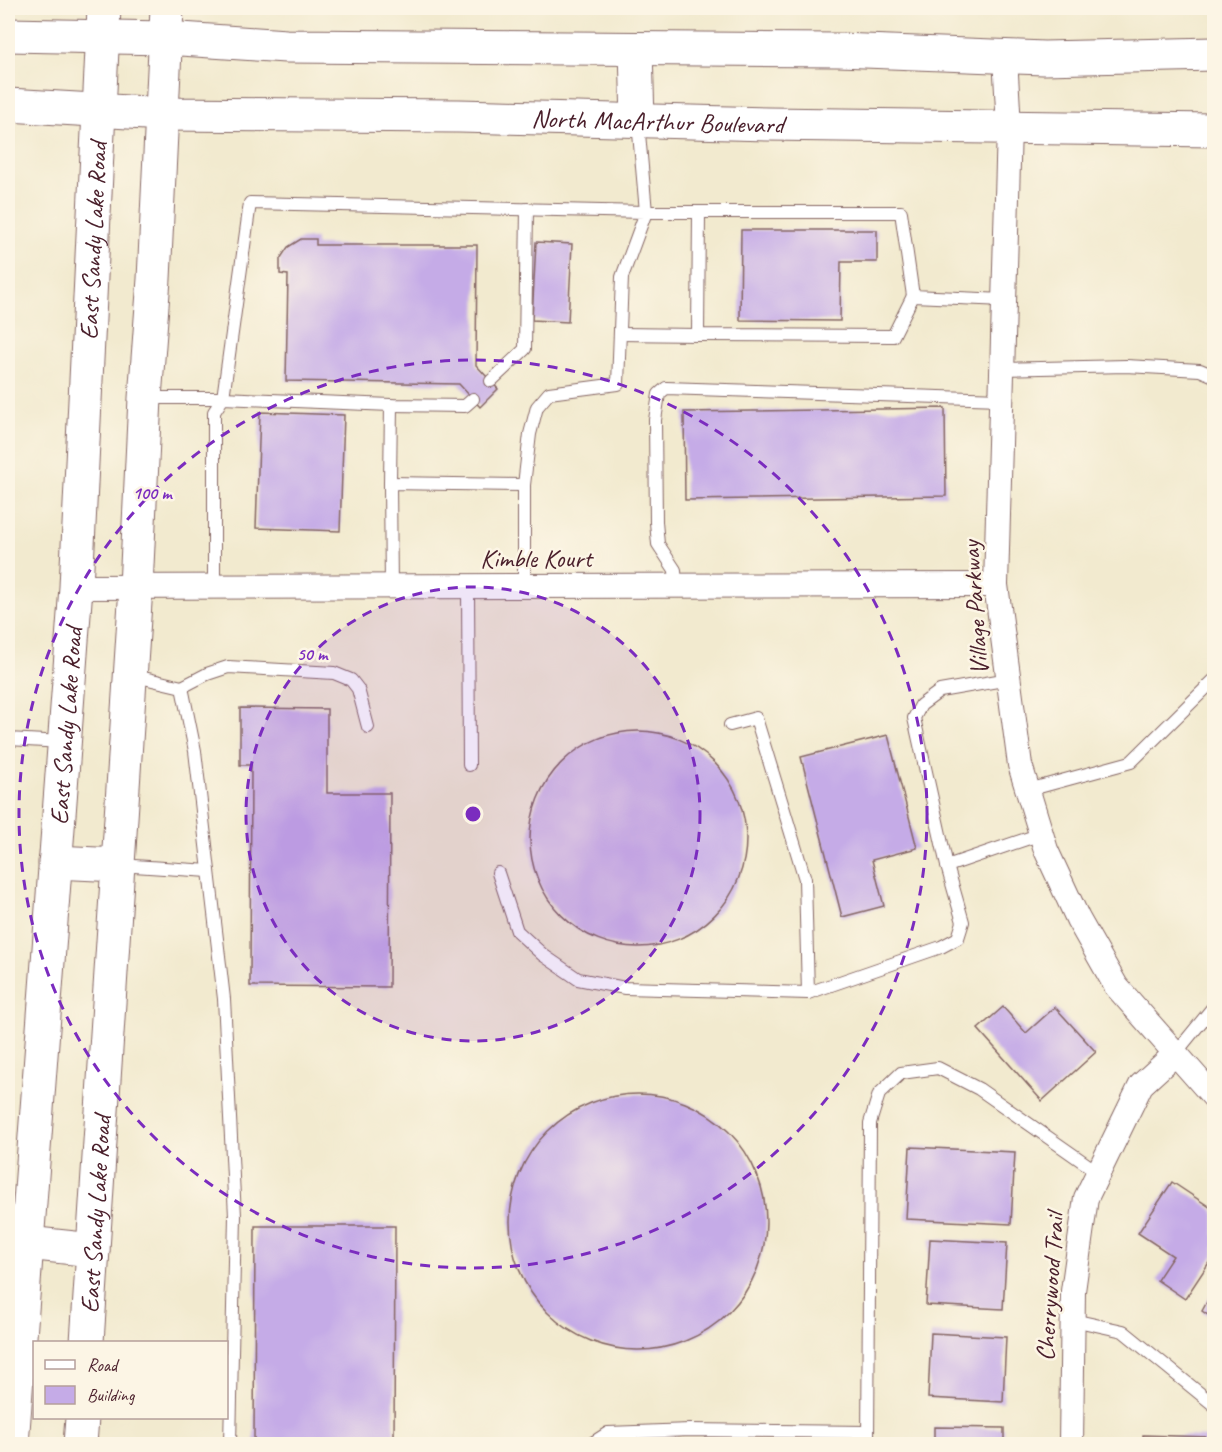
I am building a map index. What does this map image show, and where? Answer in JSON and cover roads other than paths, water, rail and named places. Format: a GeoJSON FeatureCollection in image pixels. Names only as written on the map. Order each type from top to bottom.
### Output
{"type":"FeatureCollection","features":[{"type":"Feature","properties":{"kind":"main road"},"geometry":{"type":"LineString","coordinates":[[8,35],[102,22],[167,23],[285,46],[839,50],[1005,57],[1215,54]]}},
{"type":"Feature","properties":{"kind":"main road","name":"East Sandy Lake Road"},"geometry":{"type":"LineString","coordinates":[[12,1444],[22,1243],[76,587],[102,22]]}},
{"type":"Feature","properties":{"kind":"main road","name":"East Sandy Lake Road"},"geometry":{"type":"LineString","coordinates":[[87,1341],[136,587],[167,23]]}},
{"type":"Feature","properties":{"kind":"main road"},"geometry":{"type":"LineString","coordinates":[[636,49],[638,121]]}},
{"type":"Feature","properties":{"kind":"main road","name":"North MacArthur Boulevard"},"geometry":{"type":"LineString","coordinates":[[8,105],[162,114],[459,116],[1215,130]]}},
{"type":"Feature","properties":{"kind":"main road"},"geometry":{"type":"LineString","coordinates":[[55,862],[118,865]]}},
{"type":"Feature","properties":{"kind":"main road"},"geometry":{"type":"LineString","coordinates":[[22,1243],[93,1250]]}},
{"type":"Feature","properties":{"kind":"main road"},"geometry":{"type":"LineString","coordinates":[[80,1444],[82,1419]]}},
{"type":"Feature","properties":{"kind":"street","name":"Village Parkway"},"geometry":{"type":"LineString","coordinates":[[1005,57],[1009,127],[996,585],[1020,765],[1046,850],[1078,919],[1116,986],[1215,1097]]}},
{"type":"Feature","properties":{"kind":"street","name":"Kimble Kourt"},"geometry":{"type":"LineString","coordinates":[[76,587],[996,585]]}},
{"type":"Feature","properties":{"kind":"street","name":"Cherrywood Trail"},"geometry":{"type":"LineString","coordinates":[[1071,1444],[1073,1291],[1086,1198],[1142,1085],[1175,1054]]}},
{"type":"Feature","properties":{"kind":"lane"},"geometry":{"type":"LineString","coordinates":[[524,587],[524,485],[530,434],[537,407],[549,393],[618,384],[622,277],[646,212],[638,121]]}},
{"type":"Feature","properties":{"kind":"lane"},"geometry":{"type":"LineString","coordinates":[[214,587],[214,412],[223,398],[250,203],[646,212],[901,212],[913,296],[892,336],[620,334]]}},
{"type":"Feature","properties":{"kind":"lane"},"geometry":{"type":"LineString","coordinates":[[491,381],[525,349],[527,209]]}},
{"type":"Feature","properties":{"kind":"lane"},"geometry":{"type":"LineString","coordinates":[[698,335],[699,212]]}},
{"type":"Feature","properties":{"kind":"lane"},"geometry":{"type":"LineString","coordinates":[[913,296],[1004,300]]}},
{"type":"Feature","properties":{"kind":"lane"},"geometry":{"type":"LineString","coordinates":[[1002,369],[1126,366],[1200,370],[1215,376]]}},
{"type":"Feature","properties":{"kind":"lane"},"geometry":{"type":"LineString","coordinates":[[676,587],[675,570],[658,544],[656,522],[655,420],[659,394],[666,388],[1001,399]]}},
{"type":"Feature","properties":{"kind":"lane"},"geometry":{"type":"LineString","coordinates":[[145,398],[223,398],[465,406],[473,399]]}},
{"type":"Feature","properties":{"kind":"lane"},"geometry":{"type":"LineString","coordinates":[[391,405],[391,587]]}},
{"type":"Feature","properties":{"kind":"lane"},"geometry":{"type":"LineString","coordinates":[[390,483],[524,485]]}},
{"type":"Feature","properties":{"kind":"lane"},"geometry":{"type":"LineString","coordinates":[[468,587],[469,765]]}},
{"type":"Feature","properties":{"kind":"lane"},"geometry":{"type":"LineString","coordinates":[[130,675],[182,687],[207,674],[228,667],[334,673],[351,680],[358,689],[368,727]]}},
{"type":"Feature","properties":{"kind":"lane"},"geometry":{"type":"LineString","coordinates":[[498,873],[517,931],[543,955],[578,979],[625,988],[808,993],[941,947],[958,938],[963,922],[947,866],[914,718],[921,705],[940,691],[1009,680]]}},
{"type":"Feature","properties":{"kind":"lane"},"geometry":{"type":"LineString","coordinates":[[1029,790],[1131,762],[1215,680]]}},
{"type":"Feature","properties":{"kind":"lane"},"geometry":{"type":"LineString","coordinates":[[182,687],[195,751],[224,999],[235,1216],[230,1444]]}},
{"type":"Feature","properties":{"kind":"lane"},"geometry":{"type":"LineString","coordinates":[[730,725],[756,718],[805,879],[808,993]]}},
{"type":"Feature","properties":{"kind":"lane"},"geometry":{"type":"LineString","coordinates":[[9,739],[64,742]]}},
{"type":"Feature","properties":{"kind":"lane"},"geometry":{"type":"LineString","coordinates":[[947,866],[1041,834]]}},
{"type":"Feature","properties":{"kind":"lane"},"geometry":{"type":"LineString","coordinates":[[118,865],[208,871]]}},
{"type":"Feature","properties":{"kind":"lane"},"geometry":{"type":"LineString","coordinates":[[1175,1054],[1215,1006]]}},
{"type":"Feature","properties":{"kind":"lane"},"geometry":{"type":"LineString","coordinates":[[591,1444],[608,1433],[690,1430],[868,1438],[870,1123],[879,1094],[901,1073],[938,1068],[978,1089],[1099,1173]]}},
{"type":"Feature","properties":{"kind":"lane"},"geometry":{"type":"LineString","coordinates":[[1073,1320],[1123,1331],[1215,1405]]}}]}
